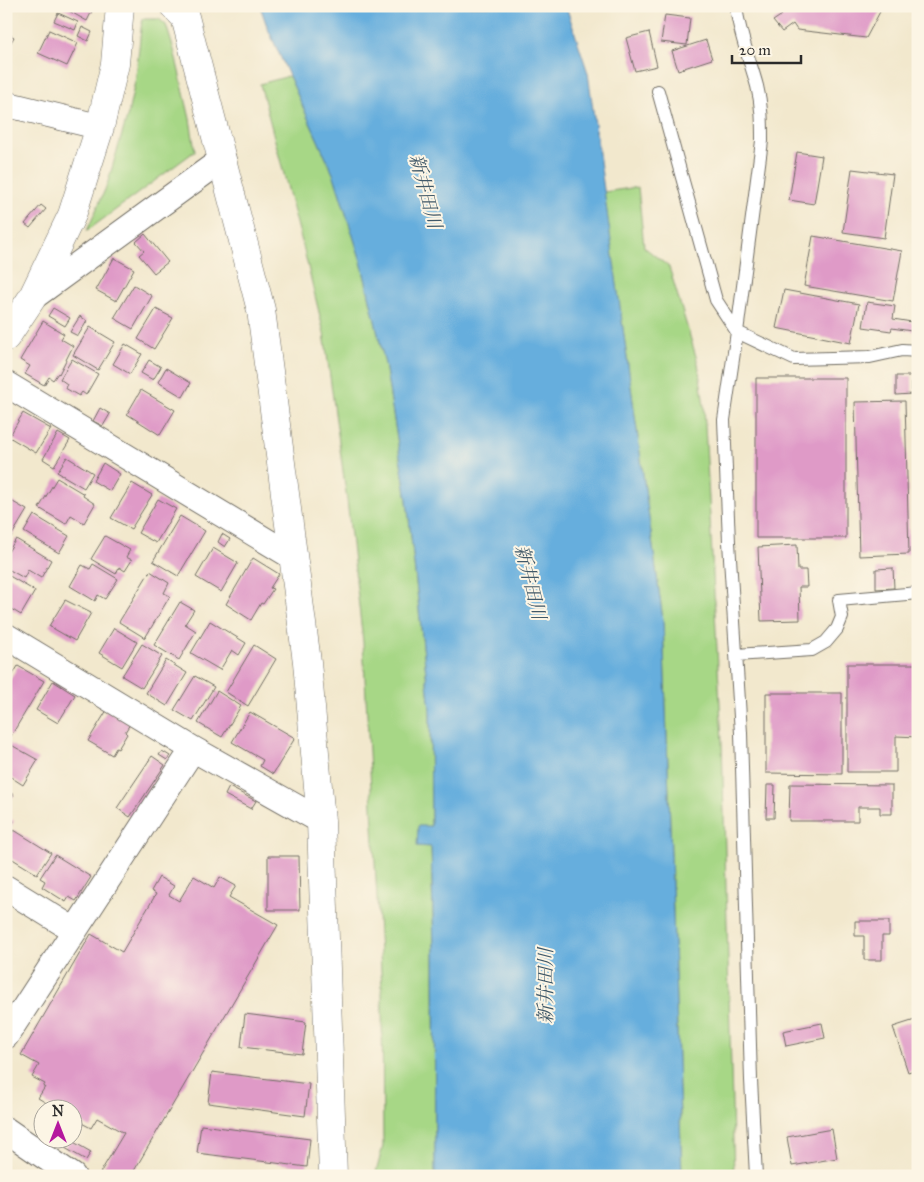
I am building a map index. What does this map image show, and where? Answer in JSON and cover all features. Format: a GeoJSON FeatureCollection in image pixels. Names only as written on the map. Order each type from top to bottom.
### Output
{"type":"FeatureCollection","features":[{"type":"Feature","properties":{"kind":"street"},"geometry":{"type":"LineString","coordinates":[[6,337],[32,298],[72,215],[100,127],[115,64],[120,6]]}},
{"type":"Feature","properties":{"kind":"street"},"geometry":{"type":"LineString","coordinates":[[174,6],[185,17],[261,310],[292,557],[308,662],[321,821],[334,1176]]}},
{"type":"Feature","properties":{"kind":"street"},"geometry":{"type":"LineString","coordinates":[[6,104],[100,127]]}},
{"type":"Feature","properties":{"kind":"street"},"geometry":{"type":"LineString","coordinates":[[32,298],[223,159]]}},
{"type":"Feature","properties":{"kind":"street"},"geometry":{"type":"LineString","coordinates":[[6,384],[292,557]]}},
{"type":"Feature","properties":{"kind":"street"},"geometry":{"type":"LineString","coordinates":[[6,636],[193,749],[321,821]]}},
{"type":"Feature","properties":{"kind":"street"},"geometry":{"type":"LineString","coordinates":[[6,1036],[193,749]]}},
{"type":"Feature","properties":{"kind":"street"},"geometry":{"type":"LineString","coordinates":[[6,888],[74,930]]}},
{"type":"Feature","properties":{"kind":"street"},"geometry":{"type":"LineString","coordinates":[[6,1130],[74,1176]]}},
{"type":"Feature","properties":{"kind":"lane"},"geometry":{"type":"LineString","coordinates":[[736,6],[742,37],[757,87],[762,112],[762,141],[724,420],[741,733],[750,1070],[756,1176]]}},
{"type":"Feature","properties":{"kind":"lane"},"geometry":{"type":"LineString","coordinates":[[658,91],[716,300],[737,332],[794,359],[870,357],[902,350],[918,351]]}},
{"type":"Feature","properties":{"kind":"lane"},"geometry":{"type":"LineString","coordinates":[[736,654],[812,650],[826,642],[837,629],[842,617],[839,600],[918,593]]}},
{"type":"Feature","properties":{"kind":"green space"},"geometry":{"type":"Polygon","coordinates":[[[142,19],[159,19],[166,25],[174,50],[190,119],[195,151],[87,231],[107,185],[128,114],[136,77],[142,19]]]}},
{"type":"Feature","properties":{"kind":"green space"},"geometry":{"type":"Polygon","coordinates":[[[289,76],[334,176],[361,261],[385,364],[407,500],[430,710],[431,826],[417,846],[431,846],[434,948],[435,1176],[375,1176],[383,1146],[382,990],[363,642],[347,500],[324,333],[260,84],[289,76]]]}},
{"type":"Feature","properties":{"kind":"green space"},"geometry":{"type":"Polygon","coordinates":[[[638,187],[644,247],[669,267],[698,363],[704,406],[722,742],[734,1176],[682,1176],[663,620],[604,192],[638,187]]]}},
{"type":"Feature","properties":{"kind":"water","name":"新井田川"},"geometry":{"type":"Polygon","coordinates":[[[260,6],[566,6],[588,73],[663,620],[682,1176],[435,1176],[434,948],[431,847],[417,846],[418,826],[431,826],[430,710],[407,500],[385,364],[361,261],[334,176],[268,29],[260,6]]]}},
{"type":"Feature","properties":{"kind":"building"},"geometry":{"type":"Polygon","coordinates":[[[60,6],[88,6],[93,9],[87,21],[60,6]]]}},
{"type":"Feature","properties":{"kind":"building"},"geometry":{"type":"Polygon","coordinates":[[[776,6],[883,6],[866,38],[797,30],[793,24],[782,32],[773,21],[782,15],[776,6]]]}},
{"type":"Feature","properties":{"kind":"building"},"geometry":{"type":"Polygon","coordinates":[[[58,13],[78,22],[75,30],[54,21],[58,13]]]}},
{"type":"Feature","properties":{"kind":"building"},"geometry":{"type":"Polygon","coordinates":[[[665,15],[690,18],[687,45],[661,42],[665,15]]]}},
{"type":"Feature","properties":{"kind":"building"},"geometry":{"type":"Polygon","coordinates":[[[82,27],[92,32],[88,41],[78,36],[82,27]]]}},
{"type":"Feature","properties":{"kind":"building"},"geometry":{"type":"Polygon","coordinates":[[[49,30],[78,43],[67,66],[38,53],[49,30]]]}},
{"type":"Feature","properties":{"kind":"building"},"geometry":{"type":"Polygon","coordinates":[[[649,32],[657,66],[635,71],[626,38],[649,32]]]}},
{"type":"Feature","properties":{"kind":"building"},"geometry":{"type":"Polygon","coordinates":[[[6,33],[14,37],[6,51],[6,33]]]}},
{"type":"Feature","properties":{"kind":"building"},"geometry":{"type":"Polygon","coordinates":[[[706,40],[712,59],[678,70],[672,51],[706,40]]]}},
{"type":"Feature","properties":{"kind":"building"},"geometry":{"type":"Polygon","coordinates":[[[797,152],[822,156],[814,204],[789,200],[797,152]]]}},
{"type":"Feature","properties":{"kind":"building"},"geometry":{"type":"Polygon","coordinates":[[[852,169],[893,174],[884,238],[843,232],[852,169]]]}},
{"type":"Feature","properties":{"kind":"building"},"geometry":{"type":"Polygon","coordinates":[[[41,205],[46,209],[30,228],[25,224],[41,205]]]}},
{"type":"Feature","properties":{"kind":"building"},"geometry":{"type":"Polygon","coordinates":[[[145,234],[168,262],[154,273],[139,255],[144,251],[136,242],[145,234]]]}},
{"type":"Feature","properties":{"kind":"building"},"geometry":{"type":"Polygon","coordinates":[[[813,236],[902,251],[893,301],[804,286],[813,236]]]}},
{"type":"Feature","properties":{"kind":"building"},"geometry":{"type":"Polygon","coordinates":[[[114,258],[134,269],[116,301],[96,290],[114,258]]]}},
{"type":"Feature","properties":{"kind":"building"},"geometry":{"type":"Polygon","coordinates":[[[134,285],[152,296],[133,329],[114,318],[134,285]]]}},
{"type":"Feature","properties":{"kind":"building"},"geometry":{"type":"Polygon","coordinates":[[[784,290],[859,304],[851,343],[776,328],[784,290]]]}},
{"type":"Feature","properties":{"kind":"building"},"geometry":{"type":"Polygon","coordinates":[[[867,302],[895,306],[893,319],[918,323],[918,332],[892,328],[891,331],[863,327],[867,302]]]}},
{"type":"Feature","properties":{"kind":"building"},"geometry":{"type":"Polygon","coordinates":[[[53,308],[70,318],[65,326],[48,316],[53,308]]]}},
{"type":"Feature","properties":{"kind":"building"},"geometry":{"type":"Polygon","coordinates":[[[156,309],[173,318],[154,349],[138,339],[156,309]]]}},
{"type":"Feature","properties":{"kind":"building"},"geometry":{"type":"Polygon","coordinates":[[[80,316],[87,321],[78,336],[70,332],[80,316]]]}},
{"type":"Feature","properties":{"kind":"building"},"geometry":{"type":"Polygon","coordinates":[[[43,321],[64,334],[61,339],[73,346],[59,374],[53,380],[49,377],[44,385],[25,374],[30,366],[20,360],[43,321]]]}},
{"type":"Feature","properties":{"kind":"building"},"geometry":{"type":"Polygon","coordinates":[[[90,327],[115,342],[98,370],[73,355],[90,327]]]}},
{"type":"Feature","properties":{"kind":"building"},"geometry":{"type":"Polygon","coordinates":[[[125,344],[142,354],[130,374],[113,364],[125,344]]]}},
{"type":"Feature","properties":{"kind":"building"},"geometry":{"type":"Polygon","coordinates":[[[72,359],[98,374],[86,395],[82,392],[79,396],[65,388],[67,384],[60,379],[72,359]]]}},
{"type":"Feature","properties":{"kind":"building"},"geometry":{"type":"Polygon","coordinates":[[[149,360],[161,367],[153,380],[141,373],[149,360]]]}},
{"type":"Feature","properties":{"kind":"building"},"geometry":{"type":"Polygon","coordinates":[[[166,368],[191,383],[183,397],[158,382],[166,368]]]}},
{"type":"Feature","properties":{"kind":"building"},"geometry":{"type":"Polygon","coordinates":[[[896,376],[912,376],[912,394],[896,395],[896,376]]]}},
{"type":"Feature","properties":{"kind":"building"},"geometry":{"type":"Polygon","coordinates":[[[756,378],[846,378],[846,538],[756,538],[756,378]]]}},
{"type":"Feature","properties":{"kind":"building"},"geometry":{"type":"Polygon","coordinates":[[[141,390],[175,410],[160,435],[127,414],[141,390]]]}},
{"type":"Feature","properties":{"kind":"building"},"geometry":{"type":"Polygon","coordinates":[[[905,401],[909,554],[859,556],[855,402],[905,401]]]}},
{"type":"Feature","properties":{"kind":"building"},"geometry":{"type":"Polygon","coordinates":[[[100,408],[110,414],[103,426],[93,421],[100,408]]]}},
{"type":"Feature","properties":{"kind":"building"},"geometry":{"type":"Polygon","coordinates":[[[23,413],[51,429],[36,453],[9,437],[23,413]]]}},
{"type":"Feature","properties":{"kind":"building"},"geometry":{"type":"Polygon","coordinates":[[[58,433],[70,440],[54,466],[43,459],[58,433]]]}},
{"type":"Feature","properties":{"kind":"building"},"geometry":{"type":"Polygon","coordinates":[[[67,457],[93,473],[84,488],[57,472],[67,457]]]}},
{"type":"Feature","properties":{"kind":"building"},"geometry":{"type":"Polygon","coordinates":[[[103,463],[120,474],[110,491],[93,481],[103,463]]]}},
{"type":"Feature","properties":{"kind":"building"},"geometry":{"type":"Polygon","coordinates":[[[57,478],[84,494],[83,496],[95,504],[84,523],[71,515],[66,524],[39,508],[57,478]]]}},
{"type":"Feature","properties":{"kind":"building"},"geometry":{"type":"Polygon","coordinates":[[[132,483],[152,495],[131,529],[111,518],[132,483]]]}},
{"type":"Feature","properties":{"kind":"building"},"geometry":{"type":"Polygon","coordinates":[[[6,498],[27,510],[9,540],[6,539],[6,498]]]}},
{"type":"Feature","properties":{"kind":"building"},"geometry":{"type":"Polygon","coordinates":[[[158,499],[176,509],[156,543],[138,533],[158,499]]]}},
{"type":"Feature","properties":{"kind":"building"},"geometry":{"type":"Polygon","coordinates":[[[34,515],[69,536],[59,553],[24,532],[34,515]]]}},
{"type":"Feature","properties":{"kind":"building"},"geometry":{"type":"Polygon","coordinates":[[[180,516],[205,531],[178,576],[153,561],[180,516]]]}},
{"type":"Feature","properties":{"kind":"building"},"geometry":{"type":"Polygon","coordinates":[[[222,534],[230,539],[225,547],[218,542],[222,534]]]}},
{"type":"Feature","properties":{"kind":"building"},"geometry":{"type":"Polygon","coordinates":[[[105,536],[130,550],[126,557],[132,560],[125,571],[119,567],[116,574],[91,559],[105,536]]]}},
{"type":"Feature","properties":{"kind":"building"},"geometry":{"type":"Polygon","coordinates":[[[16,539],[51,560],[41,578],[28,570],[24,578],[6,568],[6,555],[16,539]]]}},
{"type":"Feature","properties":{"kind":"building"},"geometry":{"type":"Polygon","coordinates":[[[797,545],[798,570],[806,570],[807,587],[799,587],[800,620],[761,621],[758,547],[797,545]]]}},
{"type":"Feature","properties":{"kind":"building"},"geometry":{"type":"Polygon","coordinates":[[[213,548],[238,563],[221,592],[196,577],[213,548]]]}},
{"type":"Feature","properties":{"kind":"building"},"geometry":{"type":"Polygon","coordinates":[[[253,558],[279,574],[270,588],[273,589],[263,604],[261,603],[251,620],[226,604],[253,558]]]}},
{"type":"Feature","properties":{"kind":"building"},"geometry":{"type":"Polygon","coordinates":[[[93,564],[118,579],[105,599],[98,595],[95,601],[70,586],[82,565],[90,569],[93,564]]]}},
{"type":"Feature","properties":{"kind":"building"},"geometry":{"type":"Polygon","coordinates":[[[893,568],[894,588],[876,589],[876,569],[893,568]]]}},
{"type":"Feature","properties":{"kind":"building"},"geometry":{"type":"Polygon","coordinates":[[[150,571],[169,583],[164,593],[170,596],[145,638],[119,622],[150,571]]]}},
{"type":"Feature","properties":{"kind":"building"},"geometry":{"type":"Polygon","coordinates":[[[6,574],[35,591],[21,615],[6,606],[6,574]]]}},
{"type":"Feature","properties":{"kind":"building"},"geometry":{"type":"Polygon","coordinates":[[[65,600],[91,613],[75,641],[49,626],[65,600]]]}},
{"type":"Feature","properties":{"kind":"building"},"geometry":{"type":"Polygon","coordinates":[[[180,602],[194,610],[185,624],[196,631],[179,660],[154,645],[180,602]]]}},
{"type":"Feature","properties":{"kind":"building"},"geometry":{"type":"Polygon","coordinates":[[[210,621],[246,643],[239,655],[232,650],[220,670],[191,653],[210,621]]]}},
{"type":"Feature","properties":{"kind":"building"},"geometry":{"type":"Polygon","coordinates":[[[114,628],[137,642],[122,667],[99,653],[114,628]]]}},
{"type":"Feature","properties":{"kind":"building"},"geometry":{"type":"Polygon","coordinates":[[[142,644],[162,656],[142,688],[122,676],[142,644]]]}},
{"type":"Feature","properties":{"kind":"building"},"geometry":{"type":"Polygon","coordinates":[[[254,645],[276,659],[248,706],[226,692],[254,645]]]}},
{"type":"Feature","properties":{"kind":"building"},"geometry":{"type":"Polygon","coordinates":[[[166,660],[187,673],[167,706],[146,693],[166,660]]]}},
{"type":"Feature","properties":{"kind":"building"},"geometry":{"type":"Polygon","coordinates":[[[847,664],[916,664],[918,737],[896,736],[896,772],[847,772],[847,664]]]}},
{"type":"Feature","properties":{"kind":"building"},"geometry":{"type":"Polygon","coordinates":[[[18,666],[44,681],[11,736],[6,733],[6,686],[18,666]]]}},
{"type":"Feature","properties":{"kind":"building"},"geometry":{"type":"Polygon","coordinates":[[[195,676],[214,687],[193,721],[174,710],[195,676]]]}},
{"type":"Feature","properties":{"kind":"building"},"geometry":{"type":"Polygon","coordinates":[[[53,681],[75,695],[58,723],[36,710],[53,681]]]}},
{"type":"Feature","properties":{"kind":"building"},"geometry":{"type":"Polygon","coordinates":[[[217,691],[241,706],[222,737],[198,723],[217,691]]]}},
{"type":"Feature","properties":{"kind":"building"},"geometry":{"type":"Polygon","coordinates":[[[766,693],[842,693],[842,774],[766,773],[766,693]]]}},
{"type":"Feature","properties":{"kind":"building"},"geometry":{"type":"Polygon","coordinates":[[[107,710],[130,724],[125,732],[127,734],[112,755],[88,741],[107,710]]]}},
{"type":"Feature","properties":{"kind":"building"},"geometry":{"type":"Polygon","coordinates":[[[250,712],[295,738],[273,774],[260,766],[263,760],[232,742],[250,712]]]}},
{"type":"Feature","properties":{"kind":"building"},"geometry":{"type":"Polygon","coordinates":[[[6,742],[38,760],[23,785],[6,774],[6,742]]]}},
{"type":"Feature","properties":{"kind":"building"},"geometry":{"type":"Polygon","coordinates":[[[162,751],[170,756],[167,760],[159,755],[162,751]]]}},
{"type":"Feature","properties":{"kind":"building"},"geometry":{"type":"Polygon","coordinates":[[[152,756],[165,765],[130,817],[117,808],[152,756]]]}},
{"type":"Feature","properties":{"kind":"building"},"geometry":{"type":"Polygon","coordinates":[[[790,784],[892,785],[892,814],[880,814],[880,807],[858,807],[858,821],[789,821],[790,784]]]}},
{"type":"Feature","properties":{"kind":"building"},"geometry":{"type":"Polygon","coordinates":[[[767,785],[775,785],[774,818],[766,818],[767,785]]]}},
{"type":"Feature","properties":{"kind":"building"},"geometry":{"type":"Polygon","coordinates":[[[229,787],[256,801],[251,809],[225,795],[229,787]]]}},
{"type":"Feature","properties":{"kind":"building"},"geometry":{"type":"Polygon","coordinates":[[[6,790],[14,795],[6,806],[6,790]]]}},
{"type":"Feature","properties":{"kind":"building"},"geometry":{"type":"Polygon","coordinates":[[[6,816],[14,821],[6,834],[6,816]]]}},
{"type":"Feature","properties":{"kind":"building"},"geometry":{"type":"Polygon","coordinates":[[[14,830],[51,853],[37,874],[6,855],[6,841],[14,830]]]}},
{"type":"Feature","properties":{"kind":"building"},"geometry":{"type":"Polygon","coordinates":[[[55,855],[91,877],[76,901],[69,897],[66,902],[42,887],[45,881],[40,878],[55,855]]]}},
{"type":"Feature","properties":{"kind":"building"},"geometry":{"type":"Polygon","coordinates":[[[268,856],[299,856],[300,910],[268,910],[268,856]]]}},
{"type":"Feature","properties":{"kind":"building"},"geometry":{"type":"Polygon","coordinates":[[[194,876],[214,888],[220,877],[236,886],[229,897],[278,925],[131,1176],[106,1176],[100,1173],[124,1133],[97,1118],[91,1128],[82,1123],[82,1100],[41,1100],[38,1098],[45,1087],[43,1087],[45,1084],[32,1077],[39,1065],[21,1055],[91,934],[122,952],[156,894],[151,891],[159,877],[174,886],[169,895],[179,901],[194,876]]]}},
{"type":"Feature","properties":{"kind":"building"},"geometry":{"type":"Polygon","coordinates":[[[855,921],[889,921],[889,936],[882,936],[882,960],[864,960],[864,936],[855,936],[855,921]]]}},
{"type":"Feature","properties":{"kind":"building"},"geometry":{"type":"Polygon","coordinates":[[[245,1014],[306,1022],[302,1054],[241,1047],[245,1014]]]}},
{"type":"Feature","properties":{"kind":"building"},"geometry":{"type":"Polygon","coordinates":[[[918,1019],[918,1069],[908,1072],[893,1027],[918,1019]]]}},
{"type":"Feature","properties":{"kind":"building"},"geometry":{"type":"Polygon","coordinates":[[[822,1023],[825,1038],[786,1046],[783,1031],[822,1023]]]}},
{"type":"Feature","properties":{"kind":"building"},"geometry":{"type":"Polygon","coordinates":[[[212,1072],[309,1084],[305,1116],[208,1103],[212,1072]]]}},
{"type":"Feature","properties":{"kind":"building"},"geometry":{"type":"Polygon","coordinates":[[[201,1125],[310,1139],[307,1167],[197,1153],[201,1125]]]}},
{"type":"Feature","properties":{"kind":"building"},"geometry":{"type":"Polygon","coordinates":[[[832,1129],[837,1158],[792,1166],[787,1137],[832,1129]]]}},
{"type":"Feature","properties":{"kind":"building"},"geometry":{"type":"Polygon","coordinates":[[[82,1147],[91,1152],[86,1160],[68,1150],[82,1150],[82,1147]]]}}]}
